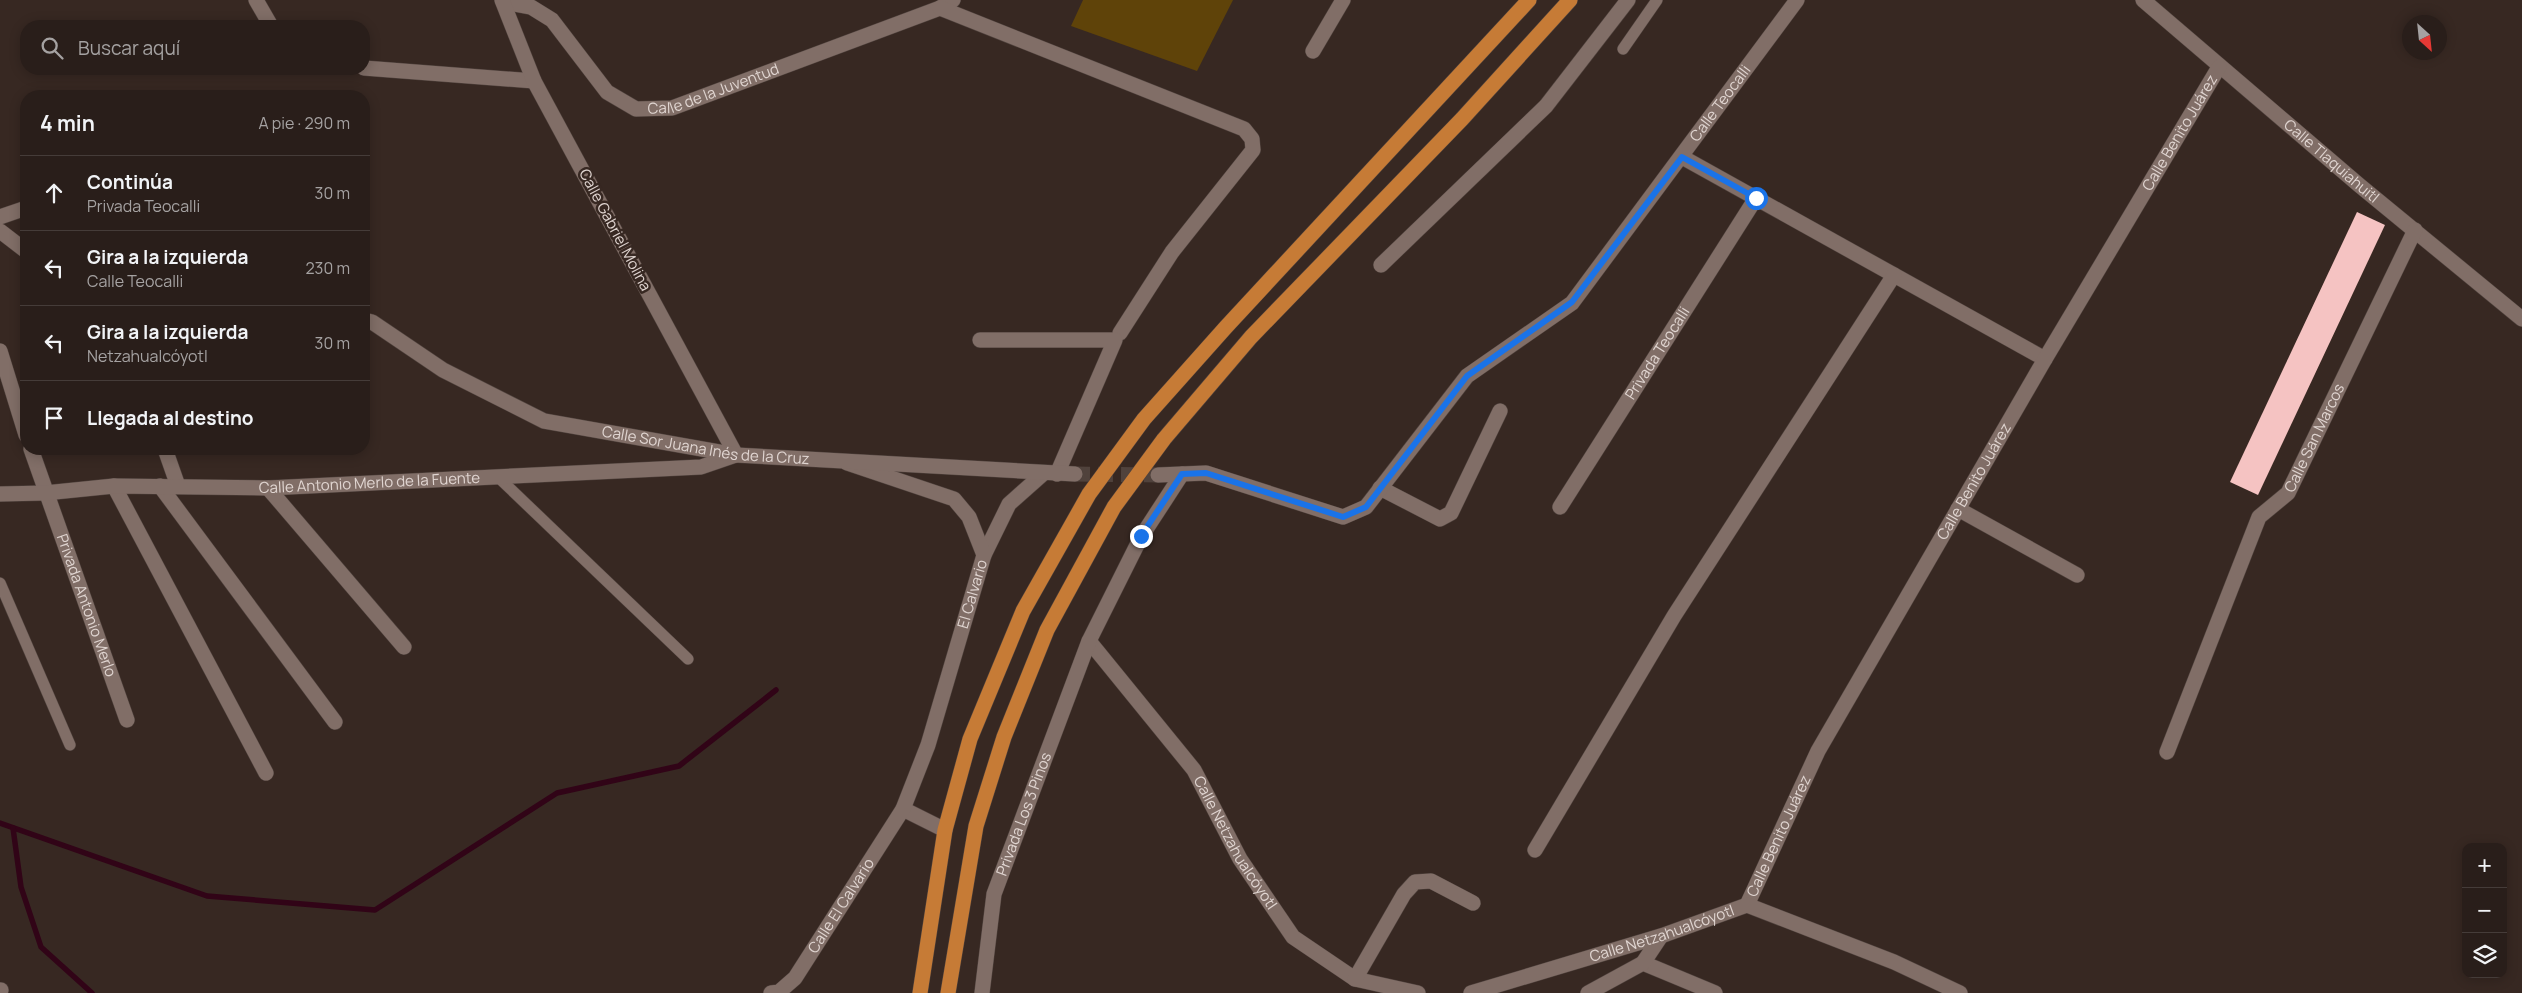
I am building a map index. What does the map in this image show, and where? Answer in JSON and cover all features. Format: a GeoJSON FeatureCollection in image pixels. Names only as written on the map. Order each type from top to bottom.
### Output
{"type":"FeatureCollection","features":[{"type":"Feature","properties":{"kind":"highway"},"geometry":{"type":"LineString","coordinates":[[920,993],[945,830],[970,740],[1023,611],[1090,494],[1144,419],[1226,327],[1529,0]]}},
{"type":"Feature","properties":{"kind":"highway"},"geometry":{"type":"LineString","coordinates":[[948,993],[976,826],[1004,737],[1047,630],[1114,507],[1164,439],[1252,337],[1462,119],[1570,0]]}},
{"type":"Feature","properties":{"kind":"street"},"geometry":{"type":"LineString","coordinates":[[256,0],[268,20]]}},
{"type":"Feature","properties":{"kind":"street"},"geometry":{"type":"LineString","coordinates":[[1313,51],[1344,0]]}},
{"type":"Feature","properties":{"kind":"street"},"geometry":{"type":"LineString","coordinates":[[1381,265],[1546,106],[1628,0]]}},
{"type":"Feature","properties":{"kind":"street","name":"Calle Teocalli"},"geometry":{"type":"LineString","coordinates":[[1158,475],[1206,473],[1343,517],[1366,507],[1467,376],[1572,302],[1682,157],[1797,0]]}},
{"type":"Feature","properties":{"kind":"street","name":"Calle Tlaquiahuitl"},"geometry":{"type":"LineString","coordinates":[[2143,0],[2219,67],[2522,319]]}},
{"type":"Feature","properties":{"kind":"street","name":"Calle de la Juventud"},"geometry":{"type":"LineString","coordinates":[[502,1],[531,7],[552,20],[607,92],[636,109],[672,108],[947,4]]}},
{"type":"Feature","properties":{"kind":"street","name":"Calle Gabriel Molina"},"geometry":{"type":"LineString","coordinates":[[502,1],[534,81],[736,455]]}},
{"type":"Feature","properties":{"kind":"street"},"geometry":{"type":"LineString","coordinates":[[947,4],[1244,129],[1252,139],[1253,150],[1172,252],[1120,333]]}},
{"type":"Feature","properties":{"kind":"street","name":"Calle Benito Juárez"},"geometry":{"type":"LineString","coordinates":[[1747,905],[1818,751],[2045,359],[2219,67]]}},
{"type":"Feature","properties":{"kind":"street"},"geometry":{"type":"LineString","coordinates":[[370,68],[534,81]]}},
{"type":"Feature","properties":{"kind":"street"},"geometry":{"type":"LineString","coordinates":[[1682,157],[2045,359]]}},
{"type":"Feature","properties":{"kind":"street","name":"Privada Teocalli"},"geometry":{"type":"LineString","coordinates":[[1560,507],[1756,198]]}},
{"type":"Feature","properties":{"kind":"street"},"geometry":{"type":"LineString","coordinates":[[0,217],[20,210]]}},
{"type":"Feature","properties":{"kind":"street"},"geometry":{"type":"LineString","coordinates":[[0,230],[20,246]]}},
{"type":"Feature","properties":{"kind":"street","name":"Calle San Marcos"},"geometry":{"type":"LineString","coordinates":[[2167,752],[2259,517],[2288,493],[2415,230]]}},
{"type":"Feature","properties":{"kind":"street"},"geometry":{"type":"LineString","coordinates":[[1535,850],[1674,616],[1894,275]]}},
{"type":"Feature","properties":{"kind":"street","name":"Calle Sor Juana Inés de la Cruz"},"geometry":{"type":"LineString","coordinates":[[370,322],[443,370],[544,421],[736,455],[1075,474]]}},
{"type":"Feature","properties":{"kind":"street"},"geometry":{"type":"LineString","coordinates":[[980,340],[1115,340],[1051,474],[1009,504],[984,555]]}},
{"type":"Feature","properties":{"kind":"street"},"geometry":{"type":"LineString","coordinates":[[0,351],[20,416]]}},
{"type":"Feature","properties":{"kind":"street"},"geometry":{"type":"LineString","coordinates":[[1380,488],[1440,519],[1451,513],[1500,411]]}},
{"type":"Feature","properties":{"kind":"street","name":"Privada Antonio Merlo"},"geometry":{"type":"LineString","coordinates":[[33,455],[44,493],[127,720]]}},
{"type":"Feature","properties":{"kind":"street"},"geometry":{"type":"LineString","coordinates":[[168,455],[178,486]]}},
{"type":"Feature","properties":{"kind":"street","name":"Calle Antonio Merlo de la Fuente"},"geometry":{"type":"LineString","coordinates":[[0,494],[44,493],[114,486],[268,488],[701,467],[736,455]]}},
{"type":"Feature","properties":{"kind":"street","name":"El Calvario"},"geometry":{"type":"LineString","coordinates":[[838,460],[954,499],[969,517],[984,555],[928,745],[903,809]]}},
{"type":"Feature","properties":{"kind":"street","name":"Privada Los 3 Pinos"},"geometry":{"type":"LineString","coordinates":[[982,993],[994,894],[1088,641],[1141,536],[1182,474]]}},
{"type":"Feature","properties":{"kind":"street"},"geometry":{"type":"LineString","coordinates":[[114,486],[266,773]]}},
{"type":"Feature","properties":{"kind":"street"},"geometry":{"type":"LineString","coordinates":[[160,486],[335,722]]}},
{"type":"Feature","properties":{"kind":"street"},"geometry":{"type":"LineString","coordinates":[[268,488],[404,647]]}},
{"type":"Feature","properties":{"kind":"street"},"geometry":{"type":"LineString","coordinates":[[1958,509],[2077,575]]}},
{"type":"Feature","properties":{"kind":"street","name":"Calle Netzahualcóyotl"},"geometry":{"type":"LineString","coordinates":[[1088,641],[1194,770],[1240,858],[1293,938],[1355,980],[1418,993]]}},
{"type":"Feature","properties":{"kind":"street"},"geometry":{"type":"LineString","coordinates":[[903,809],[945,830]]}},
{"type":"Feature","properties":{"kind":"street","name":"Calle El Calvario"},"geometry":{"type":"LineString","coordinates":[[771,993],[779,992],[795,978],[903,809]]}},
{"type":"Feature","properties":{"kind":"street"},"geometry":{"type":"LineString","coordinates":[[1355,980],[1404,894],[1415,882],[1432,881],[1473,904]]}},
{"type":"Feature","properties":{"kind":"street","name":"Calle Netzahualcóyotl"},"geometry":{"type":"LineString","coordinates":[[1471,993],[1661,936],[1747,905],[1894,962],[1960,993]]}},
{"type":"Feature","properties":{"kind":"street"},"geometry":{"type":"LineString","coordinates":[[1588,993],[1643,963],[1661,936]]}},
{"type":"Feature","properties":{"kind":"street"},"geometry":{"type":"LineString","coordinates":[[1643,963],[1715,992]]}},
{"type":"Feature","properties":{"kind":"lane"},"geometry":{"type":"LineString","coordinates":[[1623,49],[1657,0]]}},
{"type":"Feature","properties":{"kind":"lane"},"geometry":{"type":"LineString","coordinates":[[498,477],[688,659]]}},
{"type":"Feature","properties":{"kind":"lane"},"geometry":{"type":"LineString","coordinates":[[0,583],[70,745]]}},
{"type":"Feature","properties":{"kind":"shaded area"},"geometry":{"type":"Polygon","coordinates":[[[1083,0],[1233,0],[1197,71],[1071,26],[1083,0]]]}},
{"type":"Feature","properties":{"kind":"building"},"geometry":{"type":"Polygon","coordinates":[[[2357,212],[2385,225],[2258,495],[2230,482],[2357,212]]]}},
{"type":"Feature","properties":{"kind":"waterway"},"geometry":{"type":"LineString","coordinates":[[0,823],[207,896],[375,910],[557,793],[679,766],[776,690]]}},
{"type":"Feature","properties":{"kind":"waterway"},"geometry":{"type":"LineString","coordinates":[[13,828],[21,887],[41,947],[92,993]]}},
{"type":"Feature","properties":{"kind":"tunnel"},"geometry":{"type":"LineString","coordinates":[[1075,474],[1158,475]]}},
{"type":"Feature","properties":{"kind":"route"},"geometry":{"type":"LineString","coordinates":[[1141,536],[1182,474],[1206,473],[1343,517],[1366,507],[1467,376],[1572,302],[1682,157],[1756,198]]}}]}
